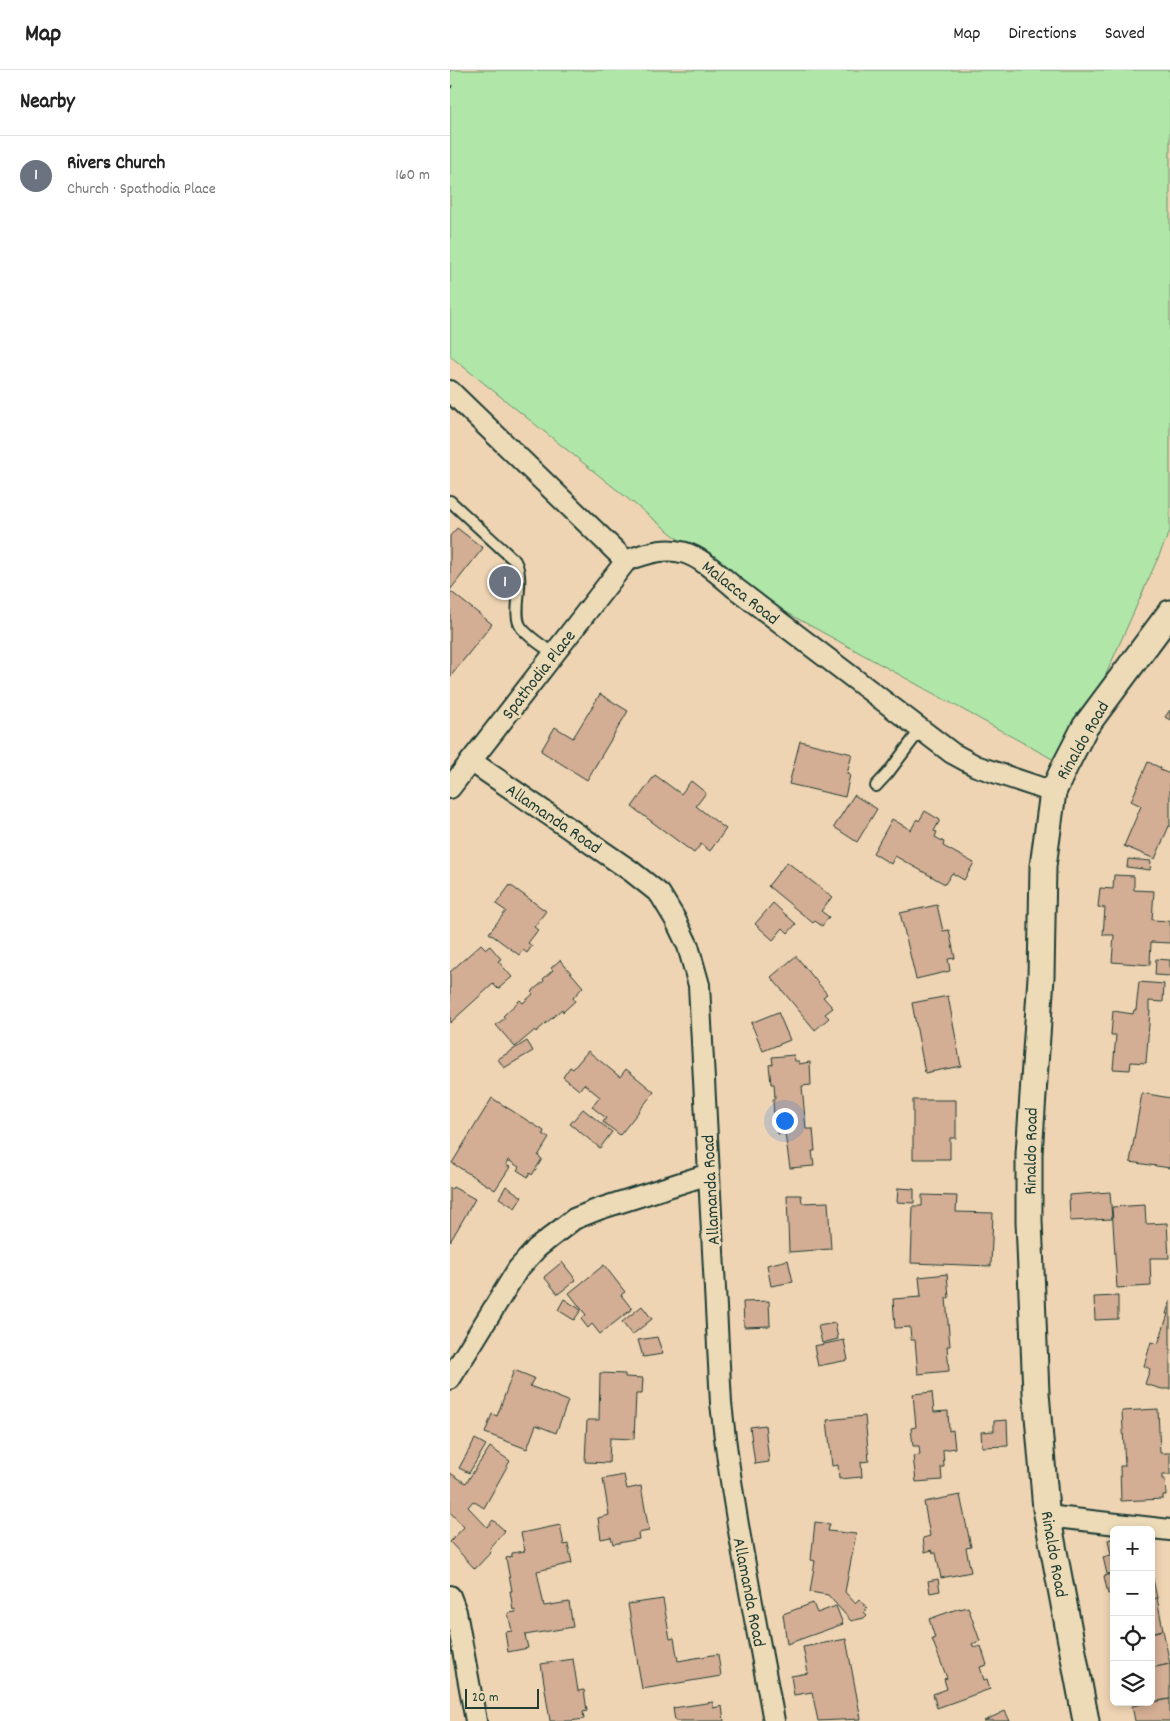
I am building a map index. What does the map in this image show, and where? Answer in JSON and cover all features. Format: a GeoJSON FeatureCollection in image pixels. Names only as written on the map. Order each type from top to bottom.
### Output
{"type":"FeatureCollection","features":[{"type":"Feature","properties":{"kind":"street"},"geometry":{"type":"LineString","coordinates":[[450,391],[626,561]]}},
{"type":"Feature","properties":{"kind":"street","name":"Malacca Road"},"geometry":{"type":"LineString","coordinates":[[626,561],[646,553],[666,549],[685,552],[703,561],[735,588],[952,753],[976,766],[1053,792]]}},
{"type":"Feature","properties":{"kind":"street","name":"Spathodia Place"},"geometry":{"type":"LineString","coordinates":[[450,788],[626,561]]}},
{"type":"Feature","properties":{"kind":"street","name":"Rinaldo Road"},"geometry":{"type":"LineString","coordinates":[[1086,1721],[1047,1516],[1036,1383],[1029,1221],[1029,1154],[1041,977],[1043,866],[1053,792],[1085,728],[1170,613]]}},
{"type":"Feature","properties":{"kind":"street","name":"Allamanda Road"},"geometry":{"type":"LineString","coordinates":[[471,761],[632,871],[660,894],[688,946],[699,986],[721,1404],[725,1445],[774,1721]]}},
{"type":"Feature","properties":{"kind":"street"},"geometry":{"type":"LineString","coordinates":[[450,1379],[518,1269],[537,1248],[568,1224],[599,1209],[709,1174]]}},
{"type":"Feature","properties":{"kind":"street"},"geometry":{"type":"LineString","coordinates":[[1047,1516],[1170,1530]]}},
{"type":"Feature","properties":{"kind":"street"},"geometry":{"type":"LineString","coordinates":[[450,1596],[456,1612],[476,1721]]}},
{"type":"Feature","properties":{"kind":"lane"},"geometry":{"type":"LineString","coordinates":[[450,501],[515,561],[519,568],[519,623],[527,633],[554,654]]}},
{"type":"Feature","properties":{"kind":"lane"},"geometry":{"type":"LineString","coordinates":[[876,786],[893,767],[920,729]]}},
{"type":"Feature","properties":{"kind":"green space"},"geometry":{"type":"Polygon","coordinates":[[[450,70],[1170,70],[1170,531],[1065,766],[733,583],[450,356],[450,70]]]}},
{"type":"Feature","properties":{"kind":"building"},"geometry":{"type":"Polygon","coordinates":[[[457,528],[483,548],[450,590],[450,536],[457,528]]]}},
{"type":"Feature","properties":{"kind":"building"},"geometry":{"type":"Polygon","coordinates":[[[450,591],[492,624],[450,677],[450,591]]]}},
{"type":"Feature","properties":{"kind":"building"},"geometry":{"type":"Polygon","coordinates":[[[600,694],[628,711],[587,780],[541,751],[555,727],[573,738],[600,694]]]}},
{"type":"Feature","properties":{"kind":"building"},"geometry":{"type":"Polygon","coordinates":[[[1170,710],[1170,720],[1165,717],[1170,710]]]}},
{"type":"Feature","properties":{"kind":"building"},"geometry":{"type":"Polygon","coordinates":[[[800,741],[852,754],[847,774],[850,775],[845,797],[789,784],[800,741]]]}},
{"type":"Feature","properties":{"kind":"building"},"geometry":{"type":"Polygon","coordinates":[[[1148,762],[1170,774],[1170,827],[1155,859],[1124,846],[1141,806],[1131,801],[1148,762]]]}},
{"type":"Feature","properties":{"kind":"building"},"geometry":{"type":"Polygon","coordinates":[[[655,775],[681,794],[691,781],[706,793],[696,806],[726,829],[710,851],[701,844],[694,853],[632,807],[655,775]]]}},
{"type":"Feature","properties":{"kind":"building"},"geometry":{"type":"Polygon","coordinates":[[[854,795],[877,809],[857,842],[834,827],[854,795]]]}},
{"type":"Feature","properties":{"kind":"building"},"geometry":{"type":"Polygon","coordinates":[[[925,811],[940,820],[934,831],[937,832],[935,837],[944,842],[943,846],[974,863],[964,880],[952,873],[945,884],[895,856],[891,864],[873,853],[892,819],[911,830],[917,819],[919,821],[925,811]]]}},
{"type":"Feature","properties":{"kind":"building"},"geometry":{"type":"Polygon","coordinates":[[[1128,859],[1151,861],[1150,870],[1127,867],[1128,859]]]}},
{"type":"Feature","properties":{"kind":"building"},"geometry":{"type":"Polygon","coordinates":[[[787,862],[832,897],[821,911],[829,917],[822,926],[815,921],[813,923],[768,886],[787,862]]]}},
{"type":"Feature","properties":{"kind":"building"},"geometry":{"type":"Polygon","coordinates":[[[1114,875],[1134,876],[1134,890],[1154,891],[1152,920],[1170,921],[1170,943],[1151,942],[1150,965],[1112,962],[1114,935],[1103,935],[1105,908],[1098,907],[1100,888],[1113,889],[1114,875]]]}},
{"type":"Feature","properties":{"kind":"building"},"geometry":{"type":"Polygon","coordinates":[[[510,885],[546,911],[534,927],[538,930],[528,943],[532,946],[527,953],[523,950],[519,955],[489,933],[506,911],[496,904],[510,885]]]}},
{"type":"Feature","properties":{"kind":"building"},"geometry":{"type":"Polygon","coordinates":[[[773,903],[796,924],[788,933],[783,928],[773,940],[755,924],[773,903]]]}},
{"type":"Feature","properties":{"kind":"building"},"geometry":{"type":"Polygon","coordinates":[[[937,905],[943,931],[949,930],[955,958],[948,959],[950,971],[916,979],[900,913],[937,905]]]}},
{"type":"Feature","properties":{"kind":"building"},"geometry":{"type":"Polygon","coordinates":[[[481,944],[486,949],[490,946],[501,959],[498,961],[512,977],[498,989],[493,984],[450,1023],[450,972],[481,944]]]}},
{"type":"Feature","properties":{"kind":"building"},"geometry":{"type":"Polygon","coordinates":[[[796,956],[827,994],[823,997],[833,1008],[825,1014],[829,1018],[815,1030],[771,977],[796,956]]]}},
{"type":"Feature","properties":{"kind":"building"},"geometry":{"type":"Polygon","coordinates":[[[1156,959],[1170,960],[1170,976],[1155,975],[1156,959]]]}},
{"type":"Feature","properties":{"kind":"building"},"geometry":{"type":"Polygon","coordinates":[[[560,960],[583,987],[573,998],[575,1001],[563,1012],[562,1009],[536,1032],[535,1030],[515,1047],[496,1025],[505,1018],[503,1016],[520,1000],[523,1003],[533,994],[531,992],[544,981],[543,979],[553,970],[551,968],[560,960]]]}},
{"type":"Feature","properties":{"kind":"building"},"geometry":{"type":"Polygon","coordinates":[[[1139,982],[1164,984],[1163,1002],[1149,1001],[1146,1063],[1131,1062],[1130,1070],[1113,1069],[1116,1035],[1111,1035],[1113,1011],[1133,1014],[1134,1010],[1136,1010],[1139,982]]]}},
{"type":"Feature","properties":{"kind":"building"},"geometry":{"type":"Polygon","coordinates":[[[948,996],[961,1066],[925,1073],[912,1003],[948,996]]]}},
{"type":"Feature","properties":{"kind":"building"},"geometry":{"type":"Polygon","coordinates":[[[778,1012],[790,1040],[763,1051],[751,1023],[778,1012]]]}},
{"type":"Feature","properties":{"kind":"building"},"geometry":{"type":"Polygon","coordinates":[[[527,1041],[533,1051],[504,1068],[498,1059],[527,1041]]]}},
{"type":"Feature","properties":{"kind":"building"},"geometry":{"type":"Polygon","coordinates":[[[588,1051],[620,1077],[626,1069],[654,1092],[620,1135],[603,1122],[606,1118],[592,1107],[600,1097],[584,1084],[579,1090],[563,1077],[570,1067],[573,1069],[588,1051]]]}},
{"type":"Feature","properties":{"kind":"building"},"geometry":{"type":"Polygon","coordinates":[[[794,1055],[795,1061],[799,1061],[799,1064],[810,1062],[811,1085],[802,1086],[806,1129],[813,1129],[815,1151],[812,1151],[814,1166],[790,1168],[785,1134],[778,1134],[777,1118],[774,1119],[774,1084],[771,1084],[769,1065],[773,1064],[772,1057],[794,1055]]]}},
{"type":"Feature","properties":{"kind":"building"},"geometry":{"type":"Polygon","coordinates":[[[1142,1093],[1170,1098],[1170,1168],[1130,1162],[1142,1093]]]}},
{"type":"Feature","properties":{"kind":"building"},"geometry":{"type":"Polygon","coordinates":[[[492,1098],[544,1131],[543,1134],[549,1138],[538,1156],[542,1159],[532,1175],[530,1173],[528,1177],[517,1170],[519,1167],[508,1160],[506,1165],[510,1167],[495,1190],[452,1163],[492,1098]]]}},
{"type":"Feature","properties":{"kind":"building"},"geometry":{"type":"Polygon","coordinates":[[[913,1100],[956,1100],[956,1138],[950,1138],[950,1159],[913,1159],[913,1100]]]}},
{"type":"Feature","properties":{"kind":"building"},"geometry":{"type":"Polygon","coordinates":[[[583,1109],[612,1132],[600,1148],[570,1124],[583,1109]]]}},
{"type":"Feature","properties":{"kind":"building"},"geometry":{"type":"Polygon","coordinates":[[[506,1186],[522,1197],[515,1208],[499,1198],[506,1186]]]}},
{"type":"Feature","properties":{"kind":"building"},"geometry":{"type":"Polygon","coordinates":[[[453,1187],[475,1199],[450,1242],[450,1188],[452,1189],[453,1187]]]}},
{"type":"Feature","properties":{"kind":"building"},"geometry":{"type":"Polygon","coordinates":[[[898,1188],[914,1189],[914,1203],[897,1202],[898,1188]]]}},
{"type":"Feature","properties":{"kind":"building"},"geometry":{"type":"Polygon","coordinates":[[[1110,1192],[1112,1219],[1070,1221],[1069,1195],[1110,1192]]]}},
{"type":"Feature","properties":{"kind":"building"},"geometry":{"type":"Polygon","coordinates":[[[787,1195],[801,1195],[802,1203],[828,1202],[831,1249],[789,1252],[787,1195]]]}},
{"type":"Feature","properties":{"kind":"building"},"geometry":{"type":"Polygon","coordinates":[[[922,1195],[957,1196],[956,1212],[993,1213],[991,1266],[911,1263],[913,1206],[922,1206],[922,1195]]]}},
{"type":"Feature","properties":{"kind":"building"},"geometry":{"type":"Polygon","coordinates":[[[1145,1205],[1146,1224],[1167,1223],[1169,1258],[1150,1258],[1151,1286],[1117,1288],[1112,1207],[1145,1205]]]}},
{"type":"Feature","properties":{"kind":"building"},"geometry":{"type":"Polygon","coordinates":[[[788,1260],[793,1282],[771,1286],[767,1265],[788,1260]]]}},
{"type":"Feature","properties":{"kind":"building"},"geometry":{"type":"Polygon","coordinates":[[[562,1262],[576,1280],[558,1294],[544,1277],[562,1262]]]}},
{"type":"Feature","properties":{"kind":"building"},"geometry":{"type":"Polygon","coordinates":[[[604,1265],[625,1292],[621,1295],[632,1309],[600,1334],[592,1324],[588,1328],[581,1319],[586,1315],[569,1293],[604,1265]]]}},
{"type":"Feature","properties":{"kind":"building"},"geometry":{"type":"Polygon","coordinates":[[[947,1274],[949,1298],[946,1298],[950,1346],[947,1346],[949,1371],[918,1374],[915,1340],[911,1340],[910,1327],[895,1328],[893,1299],[921,1297],[919,1277],[947,1274]]]}},
{"type":"Feature","properties":{"kind":"building"},"geometry":{"type":"Polygon","coordinates":[[[1118,1296],[1118,1319],[1095,1320],[1094,1297],[1118,1296]]]}},
{"type":"Feature","properties":{"kind":"building"},"geometry":{"type":"Polygon","coordinates":[[[564,1299],[581,1310],[574,1320],[558,1310],[564,1299]]]}},
{"type":"Feature","properties":{"kind":"building"},"geometry":{"type":"Polygon","coordinates":[[[769,1301],[770,1326],[744,1327],[743,1302],[769,1301]]]}},
{"type":"Feature","properties":{"kind":"building"},"geometry":{"type":"Polygon","coordinates":[[[1170,1301],[1170,1389],[1162,1389],[1145,1384],[1150,1369],[1144,1366],[1151,1342],[1158,1344],[1168,1314],[1166,1314],[1170,1301]]]}},
{"type":"Feature","properties":{"kind":"building"},"geometry":{"type":"Polygon","coordinates":[[[642,1306],[652,1319],[632,1335],[622,1322],[642,1306]]]}},
{"type":"Feature","properties":{"kind":"building"},"geometry":{"type":"Polygon","coordinates":[[[835,1323],[838,1339],[822,1343],[818,1326],[835,1323]]]}},
{"type":"Feature","properties":{"kind":"building"},"geometry":{"type":"Polygon","coordinates":[[[657,1337],[663,1354],[643,1357],[638,1340],[657,1337]]]}},
{"type":"Feature","properties":{"kind":"building"},"geometry":{"type":"Polygon","coordinates":[[[844,1340],[848,1360],[818,1366],[814,1346],[844,1340]]]}},
{"type":"Feature","properties":{"kind":"building"},"geometry":{"type":"Polygon","coordinates":[[[514,1370],[534,1378],[530,1386],[568,1401],[556,1433],[536,1425],[527,1449],[485,1433],[492,1414],[497,1416],[514,1370]]]}},
{"type":"Feature","properties":{"kind":"building"},"geometry":{"type":"Polygon","coordinates":[[[600,1373],[625,1374],[625,1377],[643,1378],[642,1394],[636,1394],[634,1439],[610,1438],[609,1463],[585,1462],[587,1420],[599,1420],[600,1373]]]}},
{"type":"Feature","properties":{"kind":"building"},"geometry":{"type":"Polygon","coordinates":[[[932,1392],[934,1412],[948,1411],[949,1431],[953,1430],[955,1448],[943,1450],[944,1467],[941,1467],[942,1480],[916,1482],[913,1456],[920,1455],[919,1446],[913,1446],[911,1428],[916,1427],[913,1394],[932,1392]]]}},
{"type":"Feature","properties":{"kind":"building"},"geometry":{"type":"Polygon","coordinates":[[[1158,1409],[1160,1453],[1170,1453],[1170,1475],[1162,1475],[1162,1479],[1165,1479],[1166,1495],[1163,1495],[1163,1499],[1121,1501],[1120,1466],[1125,1466],[1122,1411],[1158,1409]]]}},
{"type":"Feature","properties":{"kind":"building"},"geometry":{"type":"Polygon","coordinates":[[[865,1416],[869,1461],[861,1462],[862,1477],[839,1479],[838,1465],[832,1466],[827,1420],[865,1416]]]}},
{"type":"Feature","properties":{"kind":"building"},"geometry":{"type":"Polygon","coordinates":[[[1007,1420],[1008,1446],[982,1447],[981,1432],[994,1431],[994,1421],[1007,1420]]]}},
{"type":"Feature","properties":{"kind":"building"},"geometry":{"type":"Polygon","coordinates":[[[765,1425],[769,1462],[755,1464],[750,1427],[765,1425]]]}},
{"type":"Feature","properties":{"kind":"building"},"geometry":{"type":"Polygon","coordinates":[[[475,1439],[486,1445],[469,1473],[459,1468],[475,1439]]]}},
{"type":"Feature","properties":{"kind":"building"},"geometry":{"type":"Polygon","coordinates":[[[490,1447],[510,1461],[484,1508],[473,1501],[468,1507],[487,1527],[493,1520],[505,1531],[490,1548],[491,1552],[475,1569],[450,1542],[464,1527],[450,1512],[450,1473],[466,1483],[490,1447]]]}},
{"type":"Feature","properties":{"kind":"building"},"geometry":{"type":"Polygon","coordinates":[[[624,1475],[627,1489],[641,1486],[649,1531],[638,1533],[639,1539],[613,1544],[611,1537],[601,1539],[598,1518],[609,1515],[603,1479],[624,1475]]]}},
{"type":"Feature","properties":{"kind":"building"},"geometry":{"type":"Polygon","coordinates":[[[960,1495],[971,1547],[966,1548],[971,1572],[941,1578],[936,1553],[933,1553],[932,1550],[925,1552],[923,1538],[930,1536],[924,1502],[960,1495]]]}},
{"type":"Feature","properties":{"kind":"building"},"geometry":{"type":"Polygon","coordinates":[[[815,1522],[830,1524],[828,1531],[856,1534],[845,1592],[855,1603],[859,1599],[867,1608],[864,1612],[867,1615],[864,1618],[851,1621],[828,1595],[810,1592],[815,1561],[811,1560],[815,1522]]]}},
{"type":"Feature","properties":{"kind":"building"},"geometry":{"type":"Polygon","coordinates":[[[560,1525],[564,1545],[568,1544],[572,1563],[537,1571],[544,1606],[569,1602],[573,1627],[525,1635],[528,1648],[508,1652],[505,1632],[512,1631],[508,1613],[516,1612],[515,1609],[513,1610],[510,1591],[512,1591],[506,1558],[512,1556],[512,1553],[525,1551],[521,1533],[560,1525]]]}},
{"type":"Feature","properties":{"kind":"building"},"geometry":{"type":"Polygon","coordinates":[[[1110,1555],[1110,1574],[1107,1574],[1103,1557],[1110,1555]]]}},
{"type":"Feature","properties":{"kind":"building"},"geometry":{"type":"Polygon","coordinates":[[[1110,1574],[1110,1594],[1108,1594],[1104,1576],[1110,1574]]]}},
{"type":"Feature","properties":{"kind":"building"},"geometry":{"type":"Polygon","coordinates":[[[938,1579],[940,1591],[930,1593],[928,1581],[938,1579]]]}},
{"type":"Feature","properties":{"kind":"building"},"geometry":{"type":"Polygon","coordinates":[[[1155,1598],[1157,1598],[1163,1630],[1155,1632],[1155,1616],[1155,1598]]]}},
{"type":"Feature","properties":{"kind":"building"},"geometry":{"type":"Polygon","coordinates":[[[663,1599],[670,1639],[674,1638],[678,1661],[718,1654],[721,1676],[642,1689],[628,1604],[663,1599]]]}},
{"type":"Feature","properties":{"kind":"building"},"geometry":{"type":"Polygon","coordinates":[[[813,1603],[817,1613],[836,1606],[843,1624],[787,1644],[783,1614],[813,1603]]]}},
{"type":"Feature","properties":{"kind":"building"},"geometry":{"type":"Polygon","coordinates":[[[968,1607],[980,1641],[972,1644],[974,1648],[981,1646],[987,1665],[980,1667],[984,1680],[987,1679],[990,1689],[937,1708],[933,1694],[947,1689],[944,1679],[947,1678],[932,1639],[935,1638],[929,1619],[968,1607]]]}},
{"type":"Feature","properties":{"kind":"building"},"geometry":{"type":"Polygon","coordinates":[[[1163,1630],[1170,1664],[1155,1667],[1155,1632],[1163,1630]]]}},
{"type":"Feature","properties":{"kind":"building"},"geometry":{"type":"Polygon","coordinates":[[[846,1639],[861,1719],[818,1721],[812,1692],[794,1695],[791,1676],[808,1673],[803,1647],[846,1639]]]}},
{"type":"Feature","properties":{"kind":"building"},"geometry":{"type":"Polygon","coordinates":[[[573,1659],[578,1691],[584,1690],[587,1711],[583,1712],[584,1719],[550,1721],[541,1664],[573,1659]]]}},
{"type":"Feature","properties":{"kind":"building"},"geometry":{"type":"Polygon","coordinates":[[[1170,1664],[1170,1699],[1155,1701],[1155,1667],[1170,1664]]]}},
{"type":"Feature","properties":{"kind":"building"},"geometry":{"type":"Polygon","coordinates":[[[1170,1699],[1170,1721],[1135,1721],[1132,1706],[1155,1706],[1155,1702],[1170,1699]]]}},
{"type":"Feature","properties":{"kind":"building"},"geometry":{"type":"Polygon","coordinates":[[[713,1702],[713,1708],[722,1706],[724,1721],[675,1721],[673,1708],[713,1702]]]}},
{"type":"Feature","properties":{"kind":"building"},"geometry":{"type":"Polygon","coordinates":[[[1005,1711],[1010,1721],[984,1721],[1005,1711]]]}},
{"type":"Feature","properties":{"kind":"place","name":"Rivers Church"},"geometry":{"type":"Point","coordinates":[505,582]}}]}
